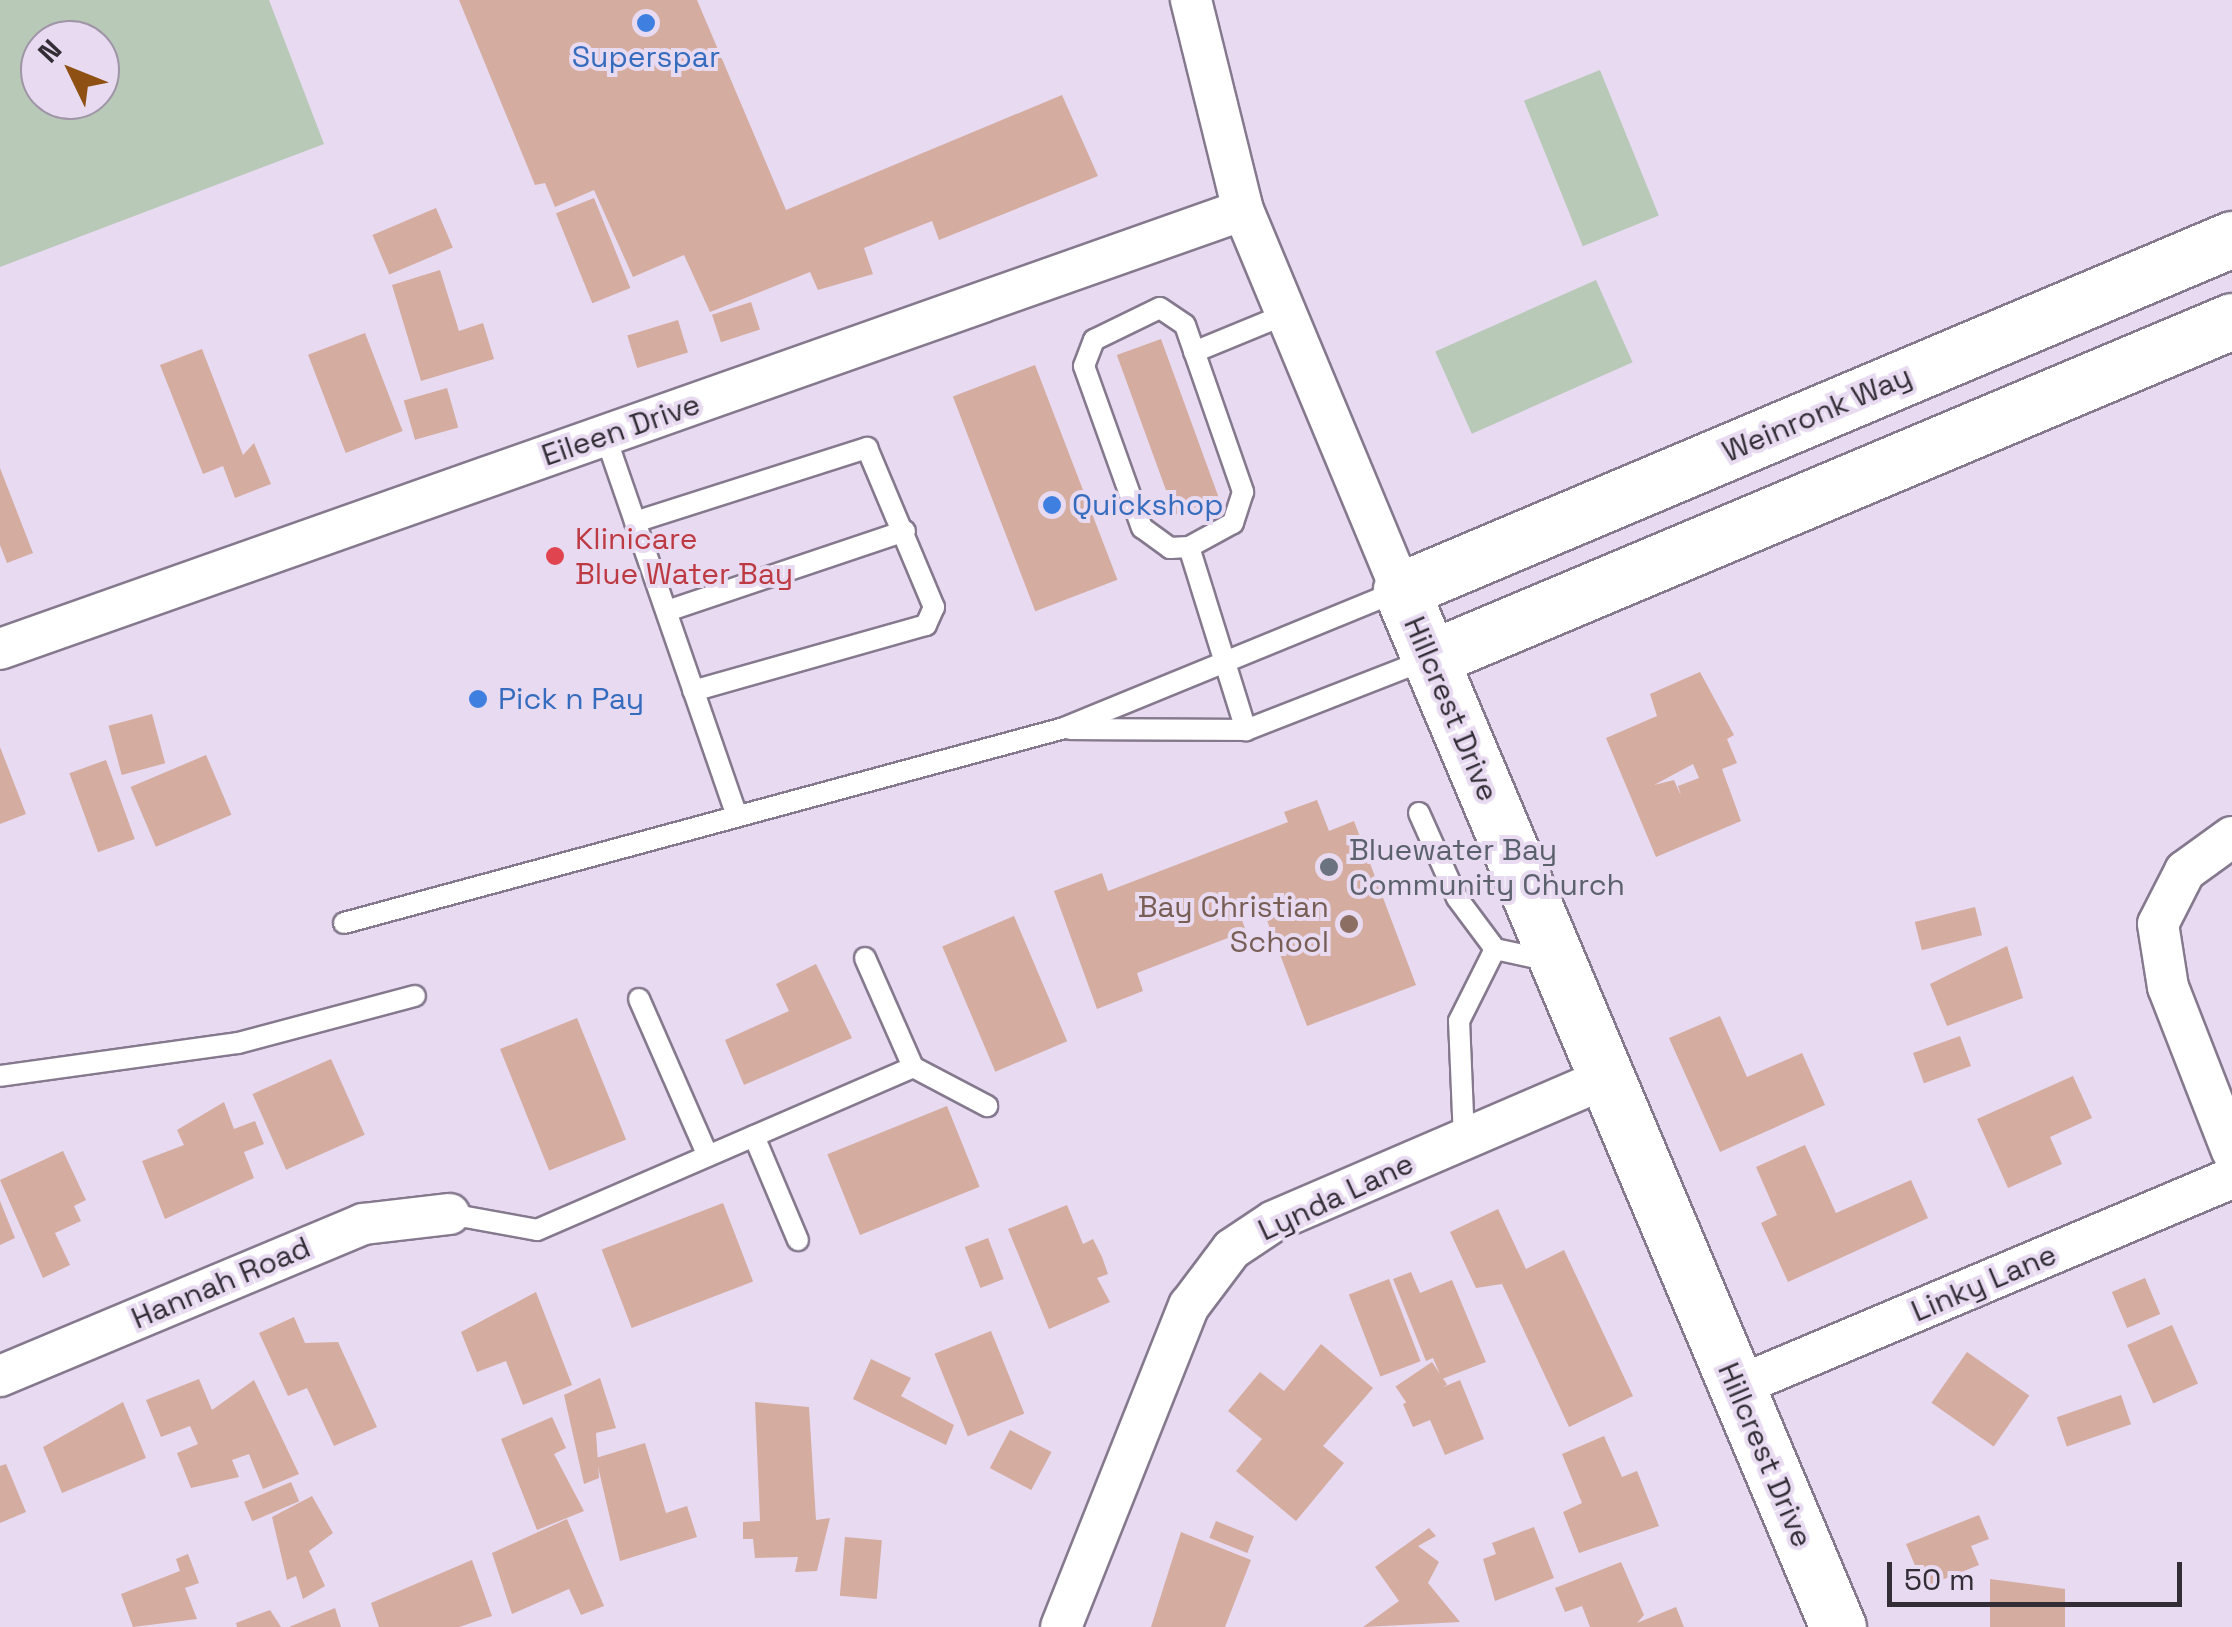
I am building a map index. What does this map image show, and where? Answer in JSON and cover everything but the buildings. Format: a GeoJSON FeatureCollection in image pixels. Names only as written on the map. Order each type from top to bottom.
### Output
{"type":"FeatureCollection","features":[{"type":"Feature","properties":{"kind":"street","name":"Hillcrest Drive"},"geometry":{"type":"LineString","coordinates":[[1191,0],[1242,210],[1838,1627]]}},
{"type":"Feature","properties":{"kind":"street","name":"Eileen Drive"},"geometry":{"type":"LineString","coordinates":[[0,649],[1242,210]]}},
{"type":"Feature","properties":{"kind":"street","name":"Weinronk Way"},"geometry":{"type":"LineString","coordinates":[[1402,590],[2232,239]]}},
{"type":"Feature","properties":{"kind":"street"},"geometry":{"type":"LineString","coordinates":[[1429,659],[2232,321]]}},
{"type":"Feature","properties":{"kind":"street"},"geometry":{"type":"LineString","coordinates":[[2232,837],[2184,871],[2158,924],[2161,956],[2232,1151]]}},
{"type":"Feature","properties":{"kind":"street","name":"Lynda Lane"},"geometry":{"type":"LineString","coordinates":[[1061,1627],[1206,1275],[1274,1220],[1606,1078]]}},
{"type":"Feature","properties":{"kind":"street","name":"Linky Lane"},"geometry":{"type":"LineString","coordinates":[[1736,1387],[2232,1178]]}},
{"type":"Feature","properties":{"kind":"street","name":"Hannah Road"},"geometry":{"type":"LineString","coordinates":[[0,1376],[363,1224],[448,1214]]}},
{"type":"Feature","properties":{"kind":"lane"},"geometry":{"type":"LineString","coordinates":[[1160,308],[1186,324],[1243,492],[1233,522],[1189,547],[1170,548],[1142,528],[1084,366],[1094,340],[1160,308]]}},
{"type":"Feature","properties":{"kind":"lane"},"geometry":{"type":"LineString","coordinates":[[1194,352],[1286,314]]}},
{"type":"Feature","properties":{"kind":"lane"},"geometry":{"type":"LineString","coordinates":[[606,436],[735,811]]}},
{"type":"Feature","properties":{"kind":"lane"},"geometry":{"type":"LineString","coordinates":[[635,522],[867,448],[934,606],[926,626],[693,691]]}},
{"type":"Feature","properties":{"kind":"lane"},"geometry":{"type":"LineString","coordinates":[[667,611],[905,531]]}},
{"type":"Feature","properties":{"kind":"lane"},"geometry":{"type":"LineString","coordinates":[[1189,547],[1246,730]]}},
{"type":"Feature","properties":{"kind":"lane"},"geometry":{"type":"LineString","coordinates":[[344,923],[735,811],[1064,728],[1402,590]]}},
{"type":"Feature","properties":{"kind":"lane"},"geometry":{"type":"LineString","coordinates":[[1064,728],[1246,730],[1429,659]]}},
{"type":"Feature","properties":{"kind":"lane"},"geometry":{"type":"LineString","coordinates":[[1418,813],[1457,898],[1495,950],[1530,964],[1556,962]]}},
{"type":"Feature","properties":{"kind":"lane"},"geometry":{"type":"LineString","coordinates":[[1464,1139],[1458,1021],[1495,950]]}},
{"type":"Feature","properties":{"kind":"lane"},"geometry":{"type":"LineString","coordinates":[[865,958],[913,1066],[987,1106]]}},
{"type":"Feature","properties":{"kind":"lane"},"geometry":{"type":"LineString","coordinates":[[0,1076],[238,1043],[415,996]]}},
{"type":"Feature","properties":{"kind":"lane"},"geometry":{"type":"LineString","coordinates":[[640,999],[708,1156]]}},
{"type":"Feature","properties":{"kind":"lane"},"geometry":{"type":"LineString","coordinates":[[448,1214],[537,1230],[913,1066]]}},
{"type":"Feature","properties":{"kind":"lane"},"geometry":{"type":"LineString","coordinates":[[754,1136],[798,1240]]}},
{"type":"Feature","properties":{"kind":"green space"},"geometry":{"type":"Polygon","coordinates":[[[0,0],[269,0],[324,144],[0,267],[0,0]]]}},
{"type":"Feature","properties":{"kind":"green space"},"geometry":{"type":"Polygon","coordinates":[[[1600,70],[1659,216],[1583,246],[1524,101],[1600,70]]]}},
{"type":"Feature","properties":{"kind":"green space"},"geometry":{"type":"Polygon","coordinates":[[[1596,280],[1633,362],[1472,434],[1435,352],[1596,280]]]}},
{"type":"Feature","properties":{"kind":"place","name":"Superspar"},"geometry":{"type":"Point","coordinates":[646,23]}},
{"type":"Feature","properties":{"kind":"place","name":"Quickshop"},"geometry":{"type":"Point","coordinates":[1052,505]}},
{"type":"Feature","properties":{"kind":"place","name":"Klinicare Blue Water Bay"},"geometry":{"type":"Point","coordinates":[555,556]}},
{"type":"Feature","properties":{"kind":"place","name":"Pick n Pay"},"geometry":{"type":"Point","coordinates":[478,699]}},
{"type":"Feature","properties":{"kind":"place","name":"Bluewater Bay Community Church"},"geometry":{"type":"Point","coordinates":[1329,867]}},
{"type":"Feature","properties":{"kind":"place","name":"Bay Christian School"},"geometry":{"type":"Point","coordinates":[1349,924]}}]}
